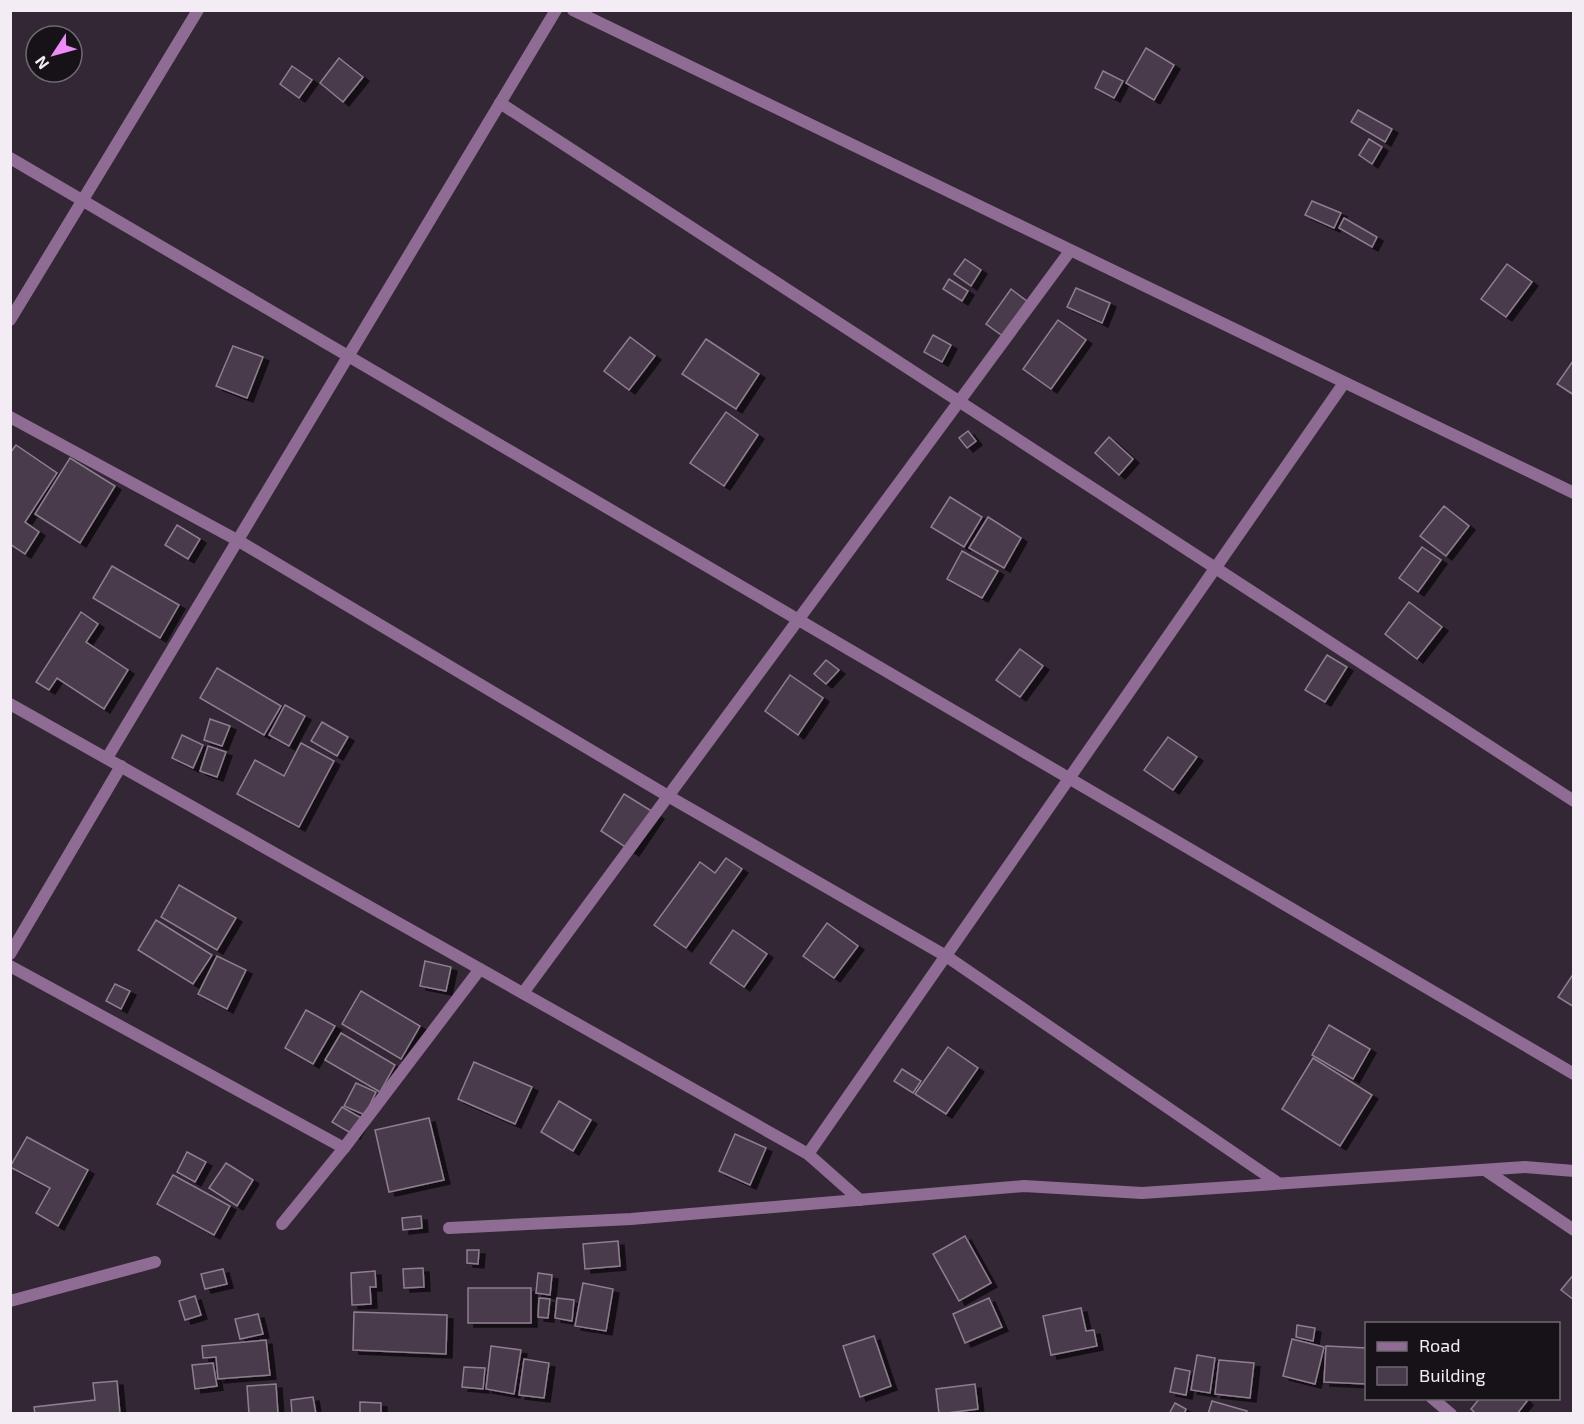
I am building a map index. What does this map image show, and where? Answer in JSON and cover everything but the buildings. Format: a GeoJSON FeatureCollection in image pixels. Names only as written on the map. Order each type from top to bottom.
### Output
{"type":"FeatureCollection","features":[{"type":"Feature","properties":{"kind":"street"},"geometry":{"type":"LineString","coordinates":[[10,320],[198,10]]}},
{"type":"Feature","properties":{"kind":"street"},"geometry":{"type":"LineString","coordinates":[[106,758],[556,10]]}},
{"type":"Feature","properties":{"kind":"street"},"geometry":{"type":"LineString","coordinates":[[573,10],[1574,493]]}},
{"type":"Feature","properties":{"kind":"street"},"geometry":{"type":"LineString","coordinates":[[500,103],[1574,801]]}},
{"type":"Feature","properties":{"kind":"street"},"geometry":{"type":"LineString","coordinates":[[10,158],[1574,1074]]}},
{"type":"Feature","properties":{"kind":"street"},"geometry":{"type":"LineString","coordinates":[[523,993],[1070,251]]}},
{"type":"Feature","properties":{"kind":"street"},"geometry":{"type":"LineString","coordinates":[[808,1154],[1344,383]]}},
{"type":"Feature","properties":{"kind":"street"},"geometry":{"type":"LineString","coordinates":[[10,417],[237,540],[668,796],[946,956],[1278,1184]]}},
{"type":"Feature","properties":{"kind":"street"},"geometry":{"type":"LineString","coordinates":[[10,704],[808,1154],[860,1200]]}},
{"type":"Feature","properties":{"kind":"street"},"geometry":{"type":"LineString","coordinates":[[10,954],[121,766]]}},
{"type":"Feature","properties":{"kind":"street"},"geometry":{"type":"LineString","coordinates":[[10,966],[344,1148]]}},
{"type":"Feature","properties":{"kind":"street"},"geometry":{"type":"LineString","coordinates":[[282,1224],[344,1148],[480,969]]}},
{"type":"Feature","properties":{"kind":"street"},"geometry":{"type":"LineString","coordinates":[[449,1228],[631,1219],[1024,1186],[1142,1192],[1525,1167],[1574,1171]]}},
{"type":"Feature","properties":{"kind":"street"},"geometry":{"type":"LineString","coordinates":[[1485,1170],[1574,1230]]}},
{"type":"Feature","properties":{"kind":"street"},"geometry":{"type":"LineString","coordinates":[[10,1301],[155,1262]]}},
{"type":"Feature","properties":{"kind":"street"},"geometry":{"type":"LineString","coordinates":[[1435,1400],[1451,1413]]}}]}
